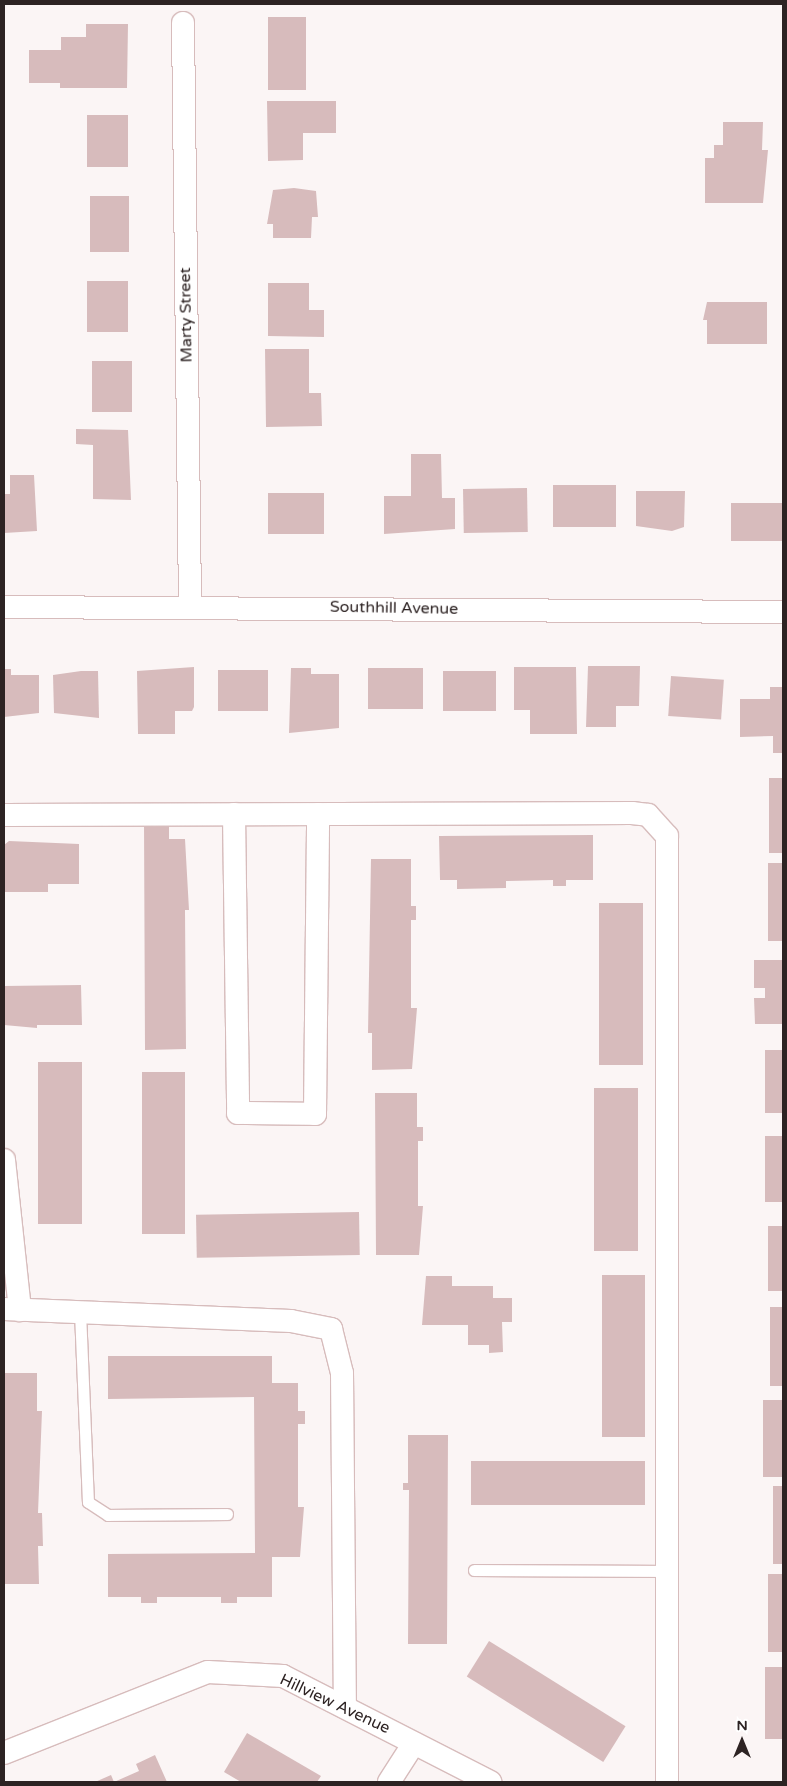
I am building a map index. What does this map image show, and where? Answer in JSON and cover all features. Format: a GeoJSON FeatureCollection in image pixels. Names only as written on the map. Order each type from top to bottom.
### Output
{"type":"FeatureCollection","features":[{"type":"Feature","properties":{"kind":"street","name":"Marty Street"},"geometry":{"type":"LineString","coordinates":[[183,22],[190,606]]}},
{"type":"Feature","properties":{"kind":"street","name":"Southhill Avenue"},"geometry":{"type":"LineString","coordinates":[[4,607],[190,606],[783,612]]}},
{"type":"Feature","properties":{"kind":"street"},"geometry":{"type":"LineString","coordinates":[[4,815],[632,813],[648,815],[667,836],[667,1782]]}},
{"type":"Feature","properties":{"kind":"street"},"geometry":{"type":"LineString","coordinates":[[234,814],[238,1113],[315,1114],[318,814]]}},
{"type":"Feature","properties":{"kind":"street"},"geometry":{"type":"LineString","coordinates":[[4,1160],[12,1309],[291,1321],[331,1329],[342,1373],[345,1707]]}},
{"type":"Feature","properties":{"kind":"street","name":"Hillview Avenue"},"geometry":{"type":"LineString","coordinates":[[4,1753],[208,1672],[282,1676],[490,1782]]}},
{"type":"Feature","properties":{"kind":"street"},"geometry":{"type":"LineString","coordinates":[[389,1782],[414,1742]]}},
{"type":"Feature","properties":{"kind":"lane"},"geometry":{"type":"LineString","coordinates":[[80,1312],[88,1502],[108,1515],[227,1514]]}},
{"type":"Feature","properties":{"kind":"lane"},"geometry":{"type":"LineString","coordinates":[[474,1570],[667,1571]]}},
{"type":"Feature","properties":{"kind":"building"},"geometry":{"type":"Polygon","coordinates":[[[268,17],[306,17],[306,90],[268,90],[268,17]]]}},
{"type":"Feature","properties":{"kind":"building"},"geometry":{"type":"Polygon","coordinates":[[[86,24],[128,24],[127,88],[60,88],[60,83],[29,83],[29,50],[61,50],[61,37],[86,37],[86,24]]]}},
{"type":"Feature","properties":{"kind":"building"},"geometry":{"type":"Polygon","coordinates":[[[267,101],[336,101],[336,133],[303,133],[303,160],[268,161],[267,101]]]}},
{"type":"Feature","properties":{"kind":"building"},"geometry":{"type":"Polygon","coordinates":[[[87,115],[128,115],[128,167],[87,167],[87,115]]]}},
{"type":"Feature","properties":{"kind":"building"},"geometry":{"type":"Polygon","coordinates":[[[723,122],[763,122],[762,150],[768,150],[763,203],[705,203],[705,158],[714,158],[714,145],[723,145],[723,122]]]}},
{"type":"Feature","properties":{"kind":"building"},"geometry":{"type":"Polygon","coordinates":[[[294,188],[316,191],[318,217],[312,217],[311,238],[273,238],[273,224],[267,224],[273,190],[294,188]]]}},
{"type":"Feature","properties":{"kind":"building"},"geometry":{"type":"Polygon","coordinates":[[[90,196],[129,196],[129,252],[90,252],[90,196]]]}},
{"type":"Feature","properties":{"kind":"building"},"geometry":{"type":"Polygon","coordinates":[[[87,281],[128,281],[128,332],[87,332],[87,281]]]}},
{"type":"Feature","properties":{"kind":"building"},"geometry":{"type":"Polygon","coordinates":[[[268,283],[309,283],[309,310],[324,310],[324,337],[268,336],[268,283]]]}},
{"type":"Feature","properties":{"kind":"building"},"geometry":{"type":"Polygon","coordinates":[[[707,302],[767,302],[767,344],[707,344],[707,320],[703,320],[707,302]]]}},
{"type":"Feature","properties":{"kind":"building"},"geometry":{"type":"Polygon","coordinates":[[[265,349],[309,349],[309,393],[321,393],[322,426],[266,427],[265,349]]]}},
{"type":"Feature","properties":{"kind":"building"},"geometry":{"type":"Polygon","coordinates":[[[92,361],[132,361],[132,412],[92,412],[92,361]]]}},
{"type":"Feature","properties":{"kind":"building"},"geometry":{"type":"Polygon","coordinates":[[[76,429],[128,430],[131,500],[93,499],[93,445],[76,444],[76,429]]]}},
{"type":"Feature","properties":{"kind":"building"},"geometry":{"type":"Polygon","coordinates":[[[411,454],[441,454],[442,498],[455,498],[455,529],[384,534],[384,496],[411,496],[411,454]]]}},
{"type":"Feature","properties":{"kind":"building"},"geometry":{"type":"Polygon","coordinates":[[[10,475],[34,475],[37,531],[4,533],[4,494],[10,494],[10,475]]]}},
{"type":"Feature","properties":{"kind":"building"},"geometry":{"type":"Polygon","coordinates":[[[553,485],[616,485],[616,527],[553,527],[553,485]]]}},
{"type":"Feature","properties":{"kind":"building"},"geometry":{"type":"Polygon","coordinates":[[[527,488],[528,532],[464,533],[463,489],[527,488]]]}},
{"type":"Feature","properties":{"kind":"building"},"geometry":{"type":"Polygon","coordinates":[[[636,491],[685,491],[684,527],[672,531],[636,526],[636,491]]]}},
{"type":"Feature","properties":{"kind":"building"},"geometry":{"type":"Polygon","coordinates":[[[268,493],[324,493],[324,534],[268,534],[268,493]]]}},
{"type":"Feature","properties":{"kind":"building"},"geometry":{"type":"Polygon","coordinates":[[[731,503],[783,503],[783,541],[731,541],[731,503]]]}},
{"type":"Feature","properties":{"kind":"building"},"geometry":{"type":"Polygon","coordinates":[[[588,666],[640,666],[639,706],[616,706],[616,727],[586,727],[588,666]]]}},
{"type":"Feature","properties":{"kind":"building"},"geometry":{"type":"Polygon","coordinates":[[[194,667],[194,707],[192,711],[175,711],[175,734],[138,734],[137,671],[194,667]]]}},
{"type":"Feature","properties":{"kind":"building"},"geometry":{"type":"Polygon","coordinates":[[[514,667],[576,667],[577,734],[530,734],[530,710],[514,710],[514,667]]]}},
{"type":"Feature","properties":{"kind":"building"},"geometry":{"type":"Polygon","coordinates":[[[291,668],[311,668],[311,674],[339,674],[339,728],[289,733],[291,668]]]}},
{"type":"Feature","properties":{"kind":"building"},"geometry":{"type":"Polygon","coordinates":[[[368,668],[423,668],[423,709],[368,709],[368,668]]]}},
{"type":"Feature","properties":{"kind":"building"},"geometry":{"type":"Polygon","coordinates":[[[4,669],[11,669],[11,675],[39,675],[39,713],[4,717],[4,669]]]}},
{"type":"Feature","properties":{"kind":"building"},"geometry":{"type":"Polygon","coordinates":[[[218,670],[268,670],[268,711],[218,711],[218,670]]]}},
{"type":"Feature","properties":{"kind":"building"},"geometry":{"type":"Polygon","coordinates":[[[81,671],[98,671],[99,718],[54,713],[53,675],[81,671]]]}},
{"type":"Feature","properties":{"kind":"building"},"geometry":{"type":"Polygon","coordinates":[[[443,671],[496,671],[496,711],[443,711],[443,671]]]}},
{"type":"Feature","properties":{"kind":"building"},"geometry":{"type":"Polygon","coordinates":[[[671,676],[724,680],[721,720],[668,716],[671,676]]]}},
{"type":"Feature","properties":{"kind":"building"},"geometry":{"type":"Polygon","coordinates":[[[770,687],[783,687],[783,753],[773,753],[773,736],[740,737],[740,699],[770,699],[770,687]]]}},
{"type":"Feature","properties":{"kind":"building"},"geometry":{"type":"Polygon","coordinates":[[[769,778],[783,778],[783,853],[769,853],[769,778]]]}},
{"type":"Feature","properties":{"kind":"building"},"geometry":{"type":"Polygon","coordinates":[[[144,822],[169,822],[169,839],[185,839],[189,910],[185,910],[186,1049],[145,1050],[144,822]]]}},
{"type":"Feature","properties":{"kind":"building"},"geometry":{"type":"Polygon","coordinates":[[[593,835],[593,880],[566,880],[566,886],[553,886],[553,880],[506,881],[506,888],[457,889],[457,880],[440,880],[439,836],[593,835]]]}},
{"type":"Feature","properties":{"kind":"building"},"geometry":{"type":"Polygon","coordinates":[[[9,841],[79,844],[79,884],[48,884],[48,892],[4,892],[4,845],[9,841]]]}},
{"type":"Feature","properties":{"kind":"building"},"geometry":{"type":"Polygon","coordinates":[[[371,859],[411,859],[411,906],[416,906],[416,920],[411,920],[411,1008],[417,1008],[412,1069],[372,1070],[372,1033],[368,1033],[371,859]]]}},
{"type":"Feature","properties":{"kind":"building"},"geometry":{"type":"Polygon","coordinates":[[[768,863],[783,863],[783,941],[768,941],[768,863]]]}},
{"type":"Feature","properties":{"kind":"building"},"geometry":{"type":"Polygon","coordinates":[[[599,903],[643,903],[643,1065],[599,1065],[599,903]]]}},
{"type":"Feature","properties":{"kind":"building"},"geometry":{"type":"Polygon","coordinates":[[[754,960],[783,960],[783,1024],[755,1024],[754,998],[765,998],[765,988],[754,988],[754,960]]]}},
{"type":"Feature","properties":{"kind":"building"},"geometry":{"type":"Polygon","coordinates":[[[81,985],[82,1025],[37,1025],[37,1028],[4,1025],[4,986],[81,985]]]}},
{"type":"Feature","properties":{"kind":"building"},"geometry":{"type":"Polygon","coordinates":[[[765,1050],[783,1050],[783,1113],[765,1113],[765,1050]]]}},
{"type":"Feature","properties":{"kind":"building"},"geometry":{"type":"Polygon","coordinates":[[[38,1062],[82,1062],[82,1224],[38,1224],[38,1062]]]}},
{"type":"Feature","properties":{"kind":"building"},"geometry":{"type":"Polygon","coordinates":[[[142,1072],[185,1072],[185,1234],[142,1234],[142,1072]]]}},
{"type":"Feature","properties":{"kind":"building"},"geometry":{"type":"Polygon","coordinates":[[[594,1088],[638,1088],[638,1251],[594,1251],[594,1088]]]}},
{"type":"Feature","properties":{"kind":"building"},"geometry":{"type":"Polygon","coordinates":[[[375,1093],[417,1093],[417,1127],[423,1127],[423,1141],[418,1141],[418,1206],[423,1206],[419,1255],[376,1255],[375,1093]]]}},
{"type":"Feature","properties":{"kind":"building"},"geometry":{"type":"Polygon","coordinates":[[[765,1136],[783,1136],[783,1202],[765,1202],[765,1136]]]}},
{"type":"Feature","properties":{"kind":"building"},"geometry":{"type":"Polygon","coordinates":[[[359,1212],[360,1255],[197,1258],[196,1215],[359,1212]]]}},
{"type":"Feature","properties":{"kind":"building"},"geometry":{"type":"Polygon","coordinates":[[[768,1226],[783,1226],[783,1291],[768,1291],[768,1226]]]}},
{"type":"Feature","properties":{"kind":"building"},"geometry":{"type":"Polygon","coordinates":[[[602,1275],[645,1275],[645,1437],[602,1437],[602,1275]]]}},
{"type":"Feature","properties":{"kind":"building"},"geometry":{"type":"Polygon","coordinates":[[[426,1276],[452,1276],[452,1286],[493,1286],[493,1298],[512,1298],[512,1322],[502,1322],[503,1352],[489,1353],[489,1345],[468,1345],[468,1325],[422,1325],[426,1276]]]}},
{"type":"Feature","properties":{"kind":"building"},"geometry":{"type":"Polygon","coordinates":[[[770,1307],[783,1307],[783,1386],[770,1386],[770,1307]]]}},
{"type":"Feature","properties":{"kind":"building"},"geometry":{"type":"Polygon","coordinates":[[[108,1356],[272,1356],[272,1383],[298,1383],[298,1411],[305,1411],[305,1424],[298,1424],[298,1507],[304,1507],[300,1557],[272,1557],[272,1597],[237,1597],[237,1603],[221,1603],[221,1597],[157,1597],[157,1603],[141,1603],[141,1597],[108,1597],[108,1554],[255,1553],[254,1397],[108,1399],[108,1356]]]}},
{"type":"Feature","properties":{"kind":"building"},"geometry":{"type":"Polygon","coordinates":[[[4,1373],[37,1373],[37,1411],[42,1411],[38,1513],[42,1513],[43,1546],[38,1546],[39,1584],[4,1584],[4,1373]]]}},
{"type":"Feature","properties":{"kind":"building"},"geometry":{"type":"Polygon","coordinates":[[[763,1400],[783,1400],[783,1477],[763,1477],[763,1400]]]}},
{"type":"Feature","properties":{"kind":"building"},"geometry":{"type":"Polygon","coordinates":[[[408,1435],[448,1435],[447,1644],[408,1644],[409,1490],[403,1490],[403,1483],[408,1483],[408,1435]]]}},
{"type":"Feature","properties":{"kind":"building"},"geometry":{"type":"Polygon","coordinates":[[[471,1461],[645,1461],[645,1505],[471,1505],[471,1461]]]}},
{"type":"Feature","properties":{"kind":"building"},"geometry":{"type":"Polygon","coordinates":[[[773,1486],[783,1486],[783,1564],[773,1564],[773,1486]]]}},
{"type":"Feature","properties":{"kind":"building"},"geometry":{"type":"Polygon","coordinates":[[[768,1574],[783,1574],[783,1652],[768,1652],[768,1574]]]}},
{"type":"Feature","properties":{"kind":"building"},"geometry":{"type":"Polygon","coordinates":[[[489,1641],[626,1726],[603,1762],[467,1677],[489,1641]]]}},
{"type":"Feature","properties":{"kind":"building"},"geometry":{"type":"Polygon","coordinates":[[[765,1667],[783,1667],[783,1739],[765,1739],[765,1667]]]}},
{"type":"Feature","properties":{"kind":"building"},"geometry":{"type":"Polygon","coordinates":[[[247,1733],[321,1776],[317,1782],[241,1782],[224,1772],[247,1733]]]}},
{"type":"Feature","properties":{"kind":"building"},"geometry":{"type":"Polygon","coordinates":[[[155,1755],[167,1782],[114,1782],[139,1771],[136,1764],[155,1755]]]}},
{"type":"Feature","properties":{"kind":"building"},"geometry":{"type":"Polygon","coordinates":[[[111,1775],[114,1782],[95,1782],[111,1775]]]}}]}
